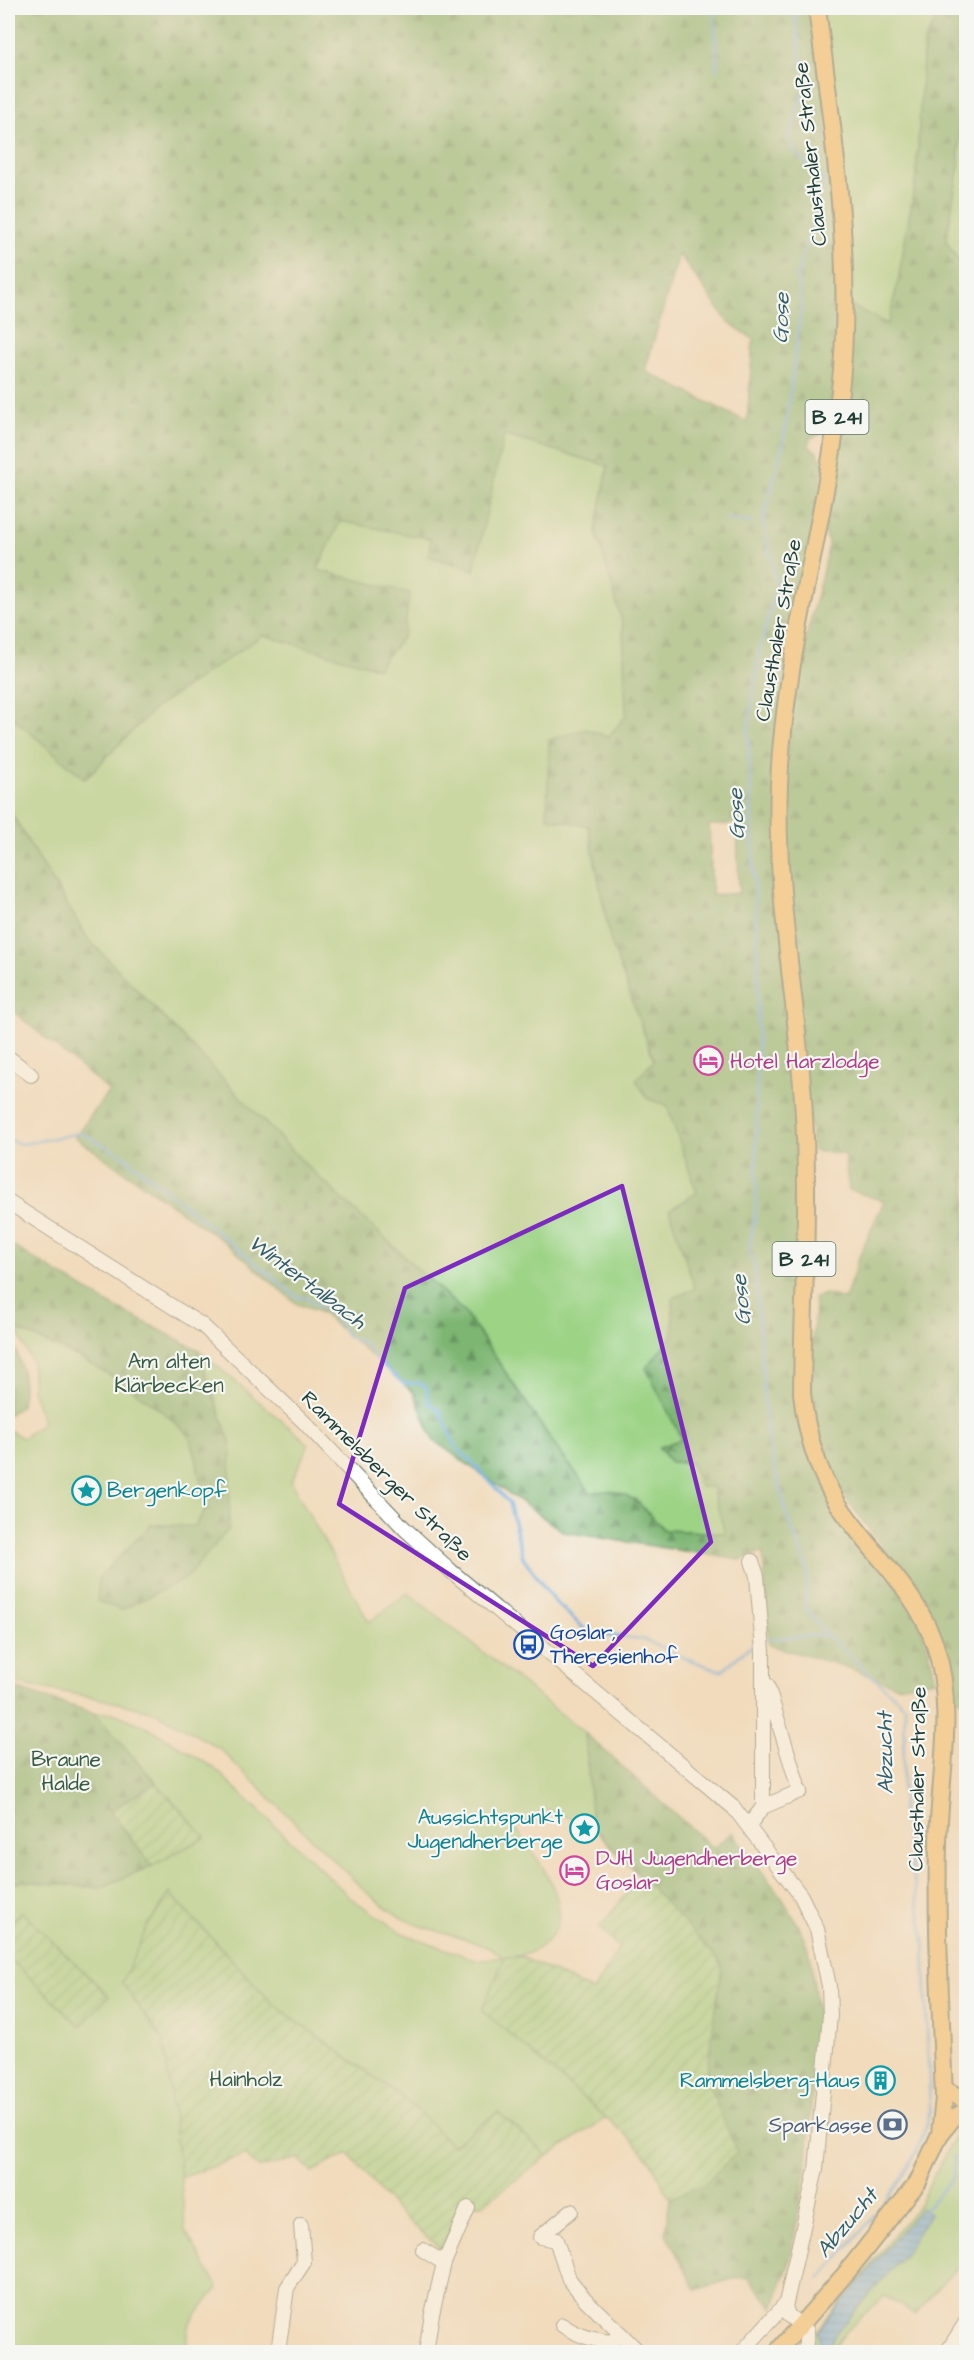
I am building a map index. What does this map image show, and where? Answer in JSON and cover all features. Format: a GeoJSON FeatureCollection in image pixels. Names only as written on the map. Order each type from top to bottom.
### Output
{"type":"FeatureCollection","features":[{"type":"Feature","properties":{"kind":"main road","name":"Clausthaler Straße"},"geometry":{"type":"LineString","coordinates":[[792,2352],[807,2325],[918,2182],[940,2134],[944,2094],[937,1881],[944,1710],[939,1658],[931,1635],[911,1597],[830,1490],[821,1473],[808,1431],[802,1393],[805,1130],[779,887],[779,786],[789,672],[833,447],[843,360],[845,305],[836,157],[817,8]]}},
{"type":"Feature","properties":{"kind":"main road"},"geometry":{"type":"LineString","coordinates":[[944,2094],[966,2101]]}},
{"type":"Feature","properties":{"kind":"main road"},"geometry":{"type":"LineString","coordinates":[[940,2134],[952,2119],[966,2110],[944,2094]]}},
{"type":"Feature","properties":{"kind":"street"},"geometry":{"type":"LineString","coordinates":[[8,1057],[31,1075]]}},
{"type":"Feature","properties":{"kind":"street","name":"Rammelsberger Straße"},"geometry":{"type":"LineString","coordinates":[[8,1202],[203,1326],[297,1415],[404,1528],[443,1564],[657,1741],[734,1808],[801,1896],[817,1929],[829,1986],[830,2015],[816,2169],[795,2273],[785,2306]]}},
{"type":"Feature","properties":{"kind":"street"},"geometry":{"type":"LineString","coordinates":[[752,1561],[757,1576],[763,1651],[763,1808]]}},
{"type":"Feature","properties":{"kind":"street"},"geometry":{"type":"LineString","coordinates":[[749,1825],[763,1808],[798,1787],[762,1668]]}},
{"type":"Feature","properties":{"kind":"street"},"geometry":{"type":"LineString","coordinates":[[426,2352],[444,2264],[468,2208]]}},
{"type":"Feature","properties":{"kind":"street"},"geometry":{"type":"LineString","coordinates":[[571,2211],[540,2237],[556,2240],[569,2279],[619,2335],[639,2352]]}},
{"type":"Feature","properties":{"kind":"street"},"geometry":{"type":"LineString","coordinates":[[278,2352],[287,2288],[304,2262],[301,2225]]}},
{"type":"Feature","properties":{"kind":"street"},"geometry":{"type":"LineString","coordinates":[[423,2250],[444,2264]]}},
{"type":"Feature","properties":{"kind":"street"},"geometry":{"type":"LineString","coordinates":[[742,2352],[785,2306],[788,2315],[807,2325],[792,2352]]}},
{"type":"Feature","properties":{"kind":"street"},"geometry":{"type":"LineString","coordinates":[[948,2352],[966,2322]]}},
{"type":"Feature","properties":{"kind":"street"},"geometry":{"type":"LineString","coordinates":[[562,2325],[577,2335],[600,2341],[612,2343],[619,2335]]}},
{"type":"Feature","properties":{"kind":"highlighted area"},"geometry":{"type":"Polygon","coordinates":[[[622,1186],[711,1542],[593,1666],[339,1504],[405,1288],[622,1186]]]}},
{"type":"Feature","properties":{"kind":"green space"},"geometry":{"type":"Polygon","coordinates":[[[8,8],[812,8],[824,97],[840,304],[830,431],[810,438],[809,446],[817,452],[824,465],[776,742],[794,1057],[800,1229],[794,1250],[792,1295],[796,1319],[797,1393],[851,1529],[849,1543],[891,1580],[908,1602],[925,1640],[936,1680],[897,1686],[843,1666],[769,1645],[763,1552],[740,1560],[564,1532],[433,1440],[414,1393],[322,1313],[297,1304],[226,1243],[75,1137],[109,1091],[8,1007],[8,808],[88,939],[308,1167],[466,1314],[556,1447],[591,1493],[603,1491],[624,1494],[640,1505],[664,1530],[725,1533],[712,1487],[700,1487],[691,1463],[671,1462],[659,1447],[682,1439],[646,1368],[673,1335],[673,1298],[695,1289],[669,1210],[697,1193],[667,1105],[648,1099],[636,1080],[654,1060],[610,939],[589,826],[547,818],[549,740],[586,729],[608,737],[626,716],[623,625],[596,531],[608,466],[504,435],[474,570],[428,556],[431,539],[340,521],[318,570],[410,593],[403,637],[377,668],[263,635],[155,708],[85,779],[8,714],[8,8]],[[679,254],[645,371],[747,422],[753,339],[728,322],[679,254]],[[737,824],[709,825],[712,895],[739,893],[737,824]]]}},
{"type":"Feature","properties":{"kind":"green space"},"geometry":{"type":"Polygon","coordinates":[[[822,8],[943,8],[924,42],[916,178],[898,282],[888,324],[849,305],[822,8]]]}},
{"type":"Feature","properties":{"kind":"green space"},"geometry":{"type":"Polygon","coordinates":[[[943,8],[966,8],[966,28],[960,48],[959,166],[946,241],[966,272],[966,1704],[952,1694],[938,1631],[929,1610],[837,1486],[824,1455],[815,1423],[810,1374],[814,1297],[826,1294],[845,1299],[860,1254],[884,1201],[849,1190],[844,1154],[813,1151],[793,974],[783,787],[798,652],[804,646],[827,554],[828,542],[824,529],[845,424],[843,412],[849,305],[888,324],[898,282],[916,178],[924,42],[943,8]]]}},
{"type":"Feature","properties":{"kind":"green space"},"geometry":{"type":"Polygon","coordinates":[[[966,28],[966,272],[946,241],[959,166],[960,48],[966,28]]]}},
{"type":"Feature","properties":{"kind":"green space"},"geometry":{"type":"Polygon","coordinates":[[[504,435],[608,466],[596,531],[623,625],[626,716],[608,737],[586,729],[547,818],[588,826],[610,939],[654,1061],[648,1099],[667,1105],[697,1193],[670,1210],[695,1289],[673,1298],[673,1335],[647,1368],[682,1440],[659,1448],[671,1462],[691,1463],[712,1487],[725,1533],[664,1530],[635,1499],[591,1493],[556,1447],[466,1314],[308,1167],[88,939],[8,808],[8,714],[85,779],[155,708],[263,635],[377,667],[318,570],[340,521],[432,539],[504,435]]]}},
{"type":"Feature","properties":{"kind":"green space","name":"Am alten Klärbecken"},"geometry":{"type":"Polygon","coordinates":[[[8,1243],[109,1304],[197,1349],[231,1444],[229,1529],[185,1579],[121,1610],[97,1601],[99,1577],[151,1525],[195,1526],[204,1512],[195,1453],[188,1434],[125,1384],[81,1358],[16,1329],[8,1336],[8,1243]]]}},
{"type":"Feature","properties":{"kind":"green space"},"geometry":{"type":"Polygon","coordinates":[[[16,1329],[81,1358],[125,1384],[188,1434],[195,1453],[204,1512],[195,1526],[151,1525],[185,1579],[231,1444],[197,1349],[309,1444],[291,1482],[369,1622],[408,1593],[585,1733],[592,1826],[548,1810],[516,1828],[551,1883],[557,1898],[559,1913],[556,1928],[547,1941],[528,1954],[505,1957],[564,2081],[606,2118],[548,2156],[498,2112],[452,2146],[410,2103],[272,2003],[170,1893],[122,1983],[164,2042],[185,2230],[218,2288],[188,2325],[186,2352],[8,2352],[8,1957],[80,2026],[109,1996],[21,1912],[8,1925],[8,1886],[21,1881],[100,1887],[152,1866],[205,1837],[94,1713],[113,1713],[150,1728],[214,1768],[351,1898],[402,1933],[476,1960],[504,1957],[482,1945],[411,1922],[387,1908],[365,1891],[219,1748],[158,1713],[97,1698],[8,1682],[8,1430],[23,1438],[43,1422],[32,1389],[32,1363],[16,1329]]]}},
{"type":"Feature","properties":{"kind":"green space"},"geometry":{"type":"Polygon","coordinates":[[[8,1336],[20,1361],[23,1387],[21,1406],[8,1415],[8,1336]]]}},
{"type":"Feature","properties":{"kind":"green space","name":"Braune Halde"},"geometry":{"type":"Polygon","coordinates":[[[8,1686],[94,1713],[156,1783],[110,1811],[152,1866],[100,1888],[21,1881],[8,1886],[8,1686]]]}},
{"type":"Feature","properties":{"kind":"green space"},"geometry":{"type":"Polygon","coordinates":[[[585,1733],[713,1848],[732,1832],[782,1898],[799,1926],[810,1954],[818,2016],[806,2171],[789,2265],[773,2307],[749,2278],[732,2279],[696,2290],[665,2232],[670,2198],[701,2186],[736,2153],[706,2078],[722,1964],[592,1826],[585,1733]]]}},
{"type":"Feature","properties":{"kind":"green space"},"geometry":{"type":"Polygon","coordinates":[[[156,1783],[205,1837],[152,1866],[110,1811],[156,1783]]]}},
{"type":"Feature","properties":{"kind":"green space"},"geometry":{"type":"Polygon","coordinates":[[[641,1876],[722,1964],[706,2078],[737,2153],[701,2186],[670,2198],[650,2161],[633,2141],[482,2010],[505,1957],[522,1957],[593,1991],[619,1948],[599,1928],[641,1876]]]}},
{"type":"Feature","properties":{"kind":"green space","name":"Hainholz"},"geometry":{"type":"Polygon","coordinates":[[[170,1893],[272,2003],[410,2103],[452,2146],[498,2112],[548,2156],[482,2205],[461,2200],[442,2250],[395,2209],[348,2153],[312,2172],[298,2158],[260,2168],[244,2155],[181,2178],[164,2042],[122,1983],[147,1927],[170,1893]]]}},
{"type":"Feature","properties":{"kind":"green space"},"geometry":{"type":"Polygon","coordinates":[[[21,1911],[109,1996],[80,2026],[8,1957],[8,1925],[21,1911]]]}},
{"type":"Feature","properties":{"kind":"green space"},"geometry":{"type":"Polygon","coordinates":[[[966,2121],[966,2257],[915,2314],[885,2296],[849,2329],[832,2352],[812,2352],[813,2336],[918,2206],[954,2138],[955,2128],[966,2121]]]}},
{"type":"Feature","properties":{"kind":"water"},"geometry":{"type":"Polygon","coordinates":[[[921,2208],[930,2214],[903,2256],[836,2333],[827,2351],[820,2352],[818,2331],[921,2208]]]}},
{"type":"Feature","properties":{"kind":"waterway"},"geometry":{"type":"LineString","coordinates":[[714,8],[717,70]]}},
{"type":"Feature","properties":{"kind":"waterway","name":"Gose"},"geometry":{"type":"LineString","coordinates":[[794,8],[800,54],[807,81],[788,139],[798,156],[824,179],[797,276],[801,308],[784,439],[763,522],[777,585],[759,652],[748,733],[758,965],[756,1210],[749,1251],[755,1268],[767,1436],[786,1514],[807,1568],[805,1608],[827,1635]]}},
{"type":"Feature","properties":{"kind":"waterway"},"geometry":{"type":"LineString","coordinates":[[726,519],[751,522]]}},
{"type":"Feature","properties":{"kind":"waterway","name":"Wintertalbach"},"geometry":{"type":"LineString","coordinates":[[8,1140],[22,1144],[81,1133],[124,1156],[297,1297],[307,1298],[334,1317],[347,1336],[367,1345],[373,1356],[404,1384],[420,1383],[426,1387],[429,1403],[440,1410],[456,1448],[476,1466],[509,1503],[523,1557],[553,1600],[590,1634],[643,1639],[721,1671],[758,1640]]}},
{"type":"Feature","properties":{"kind":"waterway","name":"Abzucht"},"geometry":{"type":"LineString","coordinates":[[765,1639],[827,1635],[905,1706],[902,1811],[924,1938],[930,2111],[923,2136],[900,2180],[886,2201],[820,2279]]}},
{"type":"Feature","properties":{"kind":"waterway"},"geometry":{"type":"LineString","coordinates":[[925,2210],[953,2177],[954,2157]]}},
{"type":"Feature","properties":{"kind":"place","name":"Hotel Harzlodge"},"geometry":{"type":"Point","coordinates":[709,1061]}},
{"type":"Feature","properties":{"kind":"place","name":"Bergenkopf"},"geometry":{"type":"Point","coordinates":[86,1490]}},
{"type":"Feature","properties":{"kind":"place","name":"Goslar, Theresienhof"},"geometry":{"type":"Point","coordinates":[529,1644]}},
{"type":"Feature","properties":{"kind":"place","name":"Aussichtspunkt Jugendherberge"},"geometry":{"type":"Point","coordinates":[584,1829]}},
{"type":"Feature","properties":{"kind":"place","name":"DJH Jugendherberge Goslar"},"geometry":{"type":"Point","coordinates":[575,1870]}},
{"type":"Feature","properties":{"kind":"place","name":"Rammelsberg-Haus"},"geometry":{"type":"Point","coordinates":[881,2080]}},
{"type":"Feature","properties":{"kind":"place","name":"Sparkasse"},"geometry":{"type":"Point","coordinates":[893,2125]}}]}
